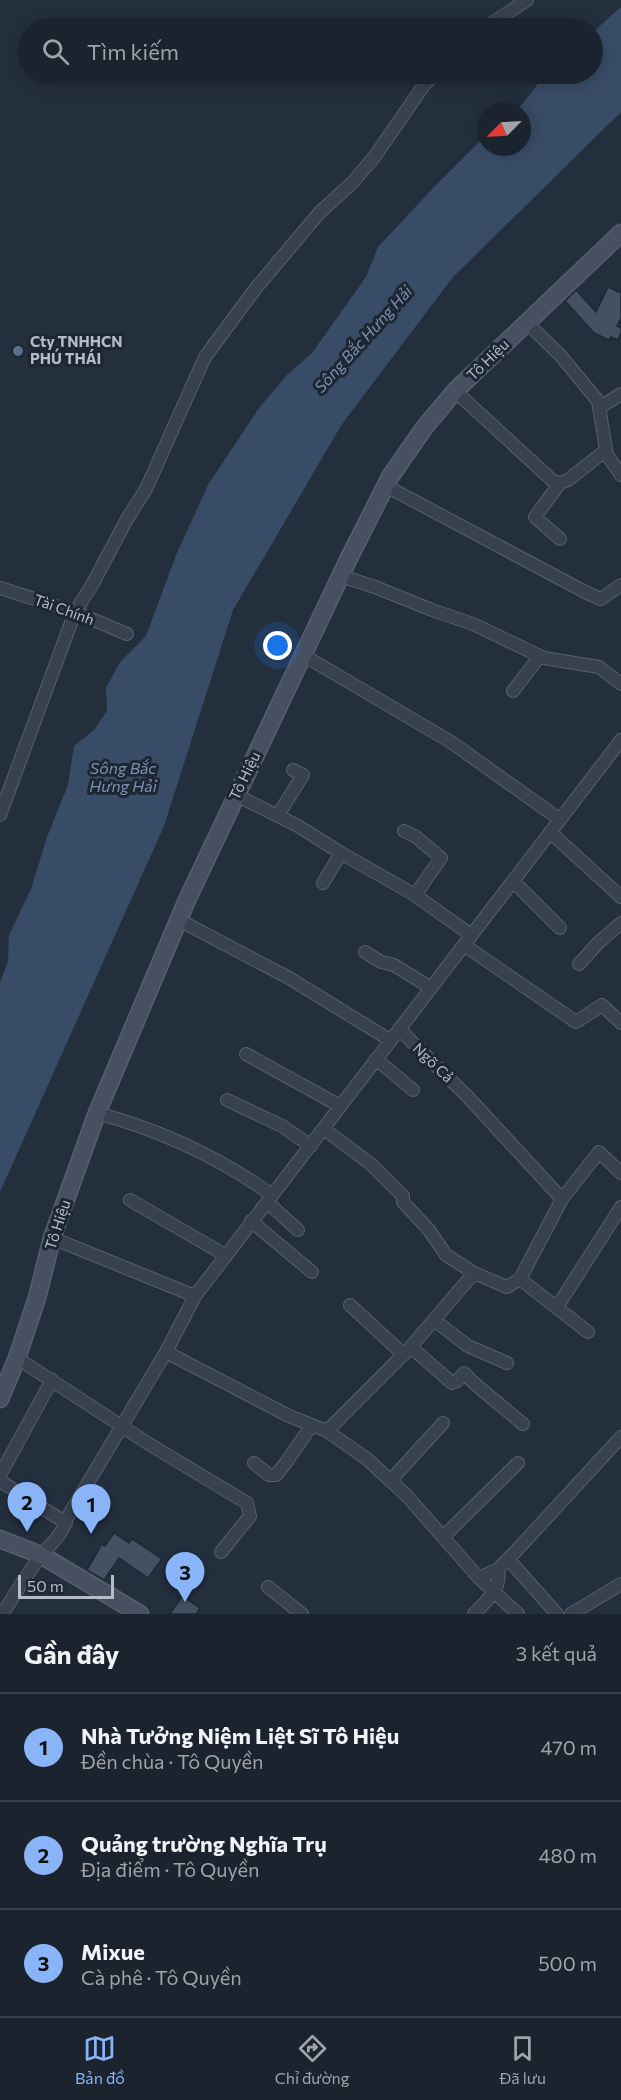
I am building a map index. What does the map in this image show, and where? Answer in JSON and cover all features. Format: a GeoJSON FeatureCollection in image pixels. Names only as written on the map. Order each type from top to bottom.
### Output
{"type":"FeatureCollection","features":[{"type":"Feature","properties":{"kind":"main road","name":"Tô Hiệu"},"geometry":{"type":"LineString","coordinates":[[0,1399],[17,1358],[37,1298],[52,1238],[98,1113],[179,920],[340,576],[386,486],[424,428],[455,391],[621,233]]}},
{"type":"Feature","properties":{"kind":"main road"},"geometry":{"type":"LineString","coordinates":[[0,1539],[41,1555],[140,1614]]}},
{"type":"Feature","properties":{"kind":"street"},"geometry":{"type":"LineString","coordinates":[[499,18],[527,0]]}},
{"type":"Feature","properties":{"kind":"street"},"geometry":{"type":"LineString","coordinates":[[0,815],[75,612],[146,489],[205,357],[256,288],[320,212],[352,183],[375,156],[424,84]]}},
{"type":"Feature","properties":{"kind":"street"},"geometry":{"type":"LineString","coordinates":[[527,323],[560,355],[598,401],[607,455],[621,475]]}},
{"type":"Feature","properties":{"kind":"street"},"geometry":{"type":"LineString","coordinates":[[455,391],[553,481],[560,483]]}},
{"type":"Feature","properties":{"kind":"street"},"geometry":{"type":"LineString","coordinates":[[599,408],[621,394]]}},
{"type":"Feature","properties":{"kind":"street"},"geometry":{"type":"LineString","coordinates":[[560,539],[535,517],[560,483],[568,480],[606,450]]}},
{"type":"Feature","properties":{"kind":"street"},"geometry":{"type":"LineString","coordinates":[[386,486],[601,599],[621,585]]}},
{"type":"Feature","properties":{"kind":"street"},"geometry":{"type":"LineString","coordinates":[[340,576],[473,624],[540,656],[599,667],[621,684]]}},
{"type":"Feature","properties":{"kind":"street","name":"Tài Chính"},"geometry":{"type":"LineString","coordinates":[[0,588],[75,612],[127,634]]}},
{"type":"Feature","properties":{"kind":"street"},"geometry":{"type":"LineString","coordinates":[[303,655],[451,742],[559,819]]}},
{"type":"Feature","properties":{"kind":"street"},"geometry":{"type":"LineString","coordinates":[[513,691],[540,656]]}},
{"type":"Feature","properties":{"kind":"street"},"geometry":{"type":"LineString","coordinates":[[7,1612],[41,1555],[51,1546],[66,1523],[166,1352],[195,1296],[225,1255],[292,1173],[390,1040],[621,741]]}},
{"type":"Feature","properties":{"kind":"street"},"geometry":{"type":"LineString","coordinates":[[278,815],[303,776],[293,770]]}},
{"type":"Feature","properties":{"kind":"street"},"geometry":{"type":"LineString","coordinates":[[236,795],[298,826],[415,895],[468,940],[576,1022],[602,1005],[621,1023]]}},
{"type":"Feature","properties":{"kind":"street"},"geometry":{"type":"LineString","coordinates":[[404,831],[416,836],[441,858],[415,895]]}},
{"type":"Feature","properties":{"kind":"street"},"geometry":{"type":"LineString","coordinates":[[550,832],[621,897]]}},
{"type":"Feature","properties":{"kind":"street"},"geometry":{"type":"LineString","coordinates":[[323,883],[341,853]]}},
{"type":"Feature","properties":{"kind":"street"},"geometry":{"type":"LineString","coordinates":[[513,881],[560,928]]}},
{"type":"Feature","properties":{"kind":"street"},"geometry":{"type":"LineString","coordinates":[[179,920],[289,978],[390,1040]]}},
{"type":"Feature","properties":{"kind":"street"},"geometry":{"type":"LineString","coordinates":[[579,964],[621,923]]}},
{"type":"Feature","properties":{"kind":"street"},"geometry":{"type":"LineString","coordinates":[[365,951],[381,962],[394,965],[431,988]]}},
{"type":"Feature","properties":{"kind":"street","name":"Ngõ Cả"},"geometry":{"type":"LineString","coordinates":[[399,1029],[468,1097],[562,1199]]}},
{"type":"Feature","properties":{"kind":"street"},"geometry":{"type":"LineString","coordinates":[[246,1054],[340,1106]]}},
{"type":"Feature","properties":{"kind":"street"},"geometry":{"type":"LineString","coordinates":[[376,1059],[413,1090]]}},
{"type":"Feature","properties":{"kind":"street"},"geometry":{"type":"LineString","coordinates":[[228,1101],[282,1126],[310,1146]]}},
{"type":"Feature","properties":{"kind":"street"},"geometry":{"type":"LineString","coordinates":[[98,1113],[131,1122],[166,1136],[240,1172],[270,1198],[298,1230]]}},
{"type":"Feature","properties":{"kind":"street"},"geometry":{"type":"LineString","coordinates":[[324,1129],[372,1165],[403,1196],[403,1202],[429,1230],[446,1255],[474,1273],[507,1287],[520,1279],[562,1199],[599,1152],[621,1173]]}},
{"type":"Feature","properties":{"kind":"street"},"geometry":{"type":"LineString","coordinates":[[130,1200],[225,1255]]}},
{"type":"Feature","properties":{"kind":"street"},"geometry":{"type":"LineString","coordinates":[[557,1307],[621,1207]]}},
{"type":"Feature","properties":{"kind":"street"},"geometry":{"type":"LineString","coordinates":[[252,1221],[312,1272]]}},
{"type":"Feature","properties":{"kind":"street"},"geometry":{"type":"LineString","coordinates":[[52,1238],[195,1296]]}},
{"type":"Feature","properties":{"kind":"street"},"geometry":{"type":"LineString","coordinates":[[327,1431],[407,1351],[474,1273]]}},
{"type":"Feature","properties":{"kind":"street"},"geometry":{"type":"LineString","coordinates":[[520,1279],[588,1332]]}},
{"type":"Feature","properties":{"kind":"street"},"geometry":{"type":"LineString","coordinates":[[350,1305],[407,1351],[452,1383],[464,1373],[523,1424]]}},
{"type":"Feature","properties":{"kind":"street"},"geometry":{"type":"LineString","coordinates":[[434,1320],[468,1346],[507,1363]]}},
{"type":"Feature","properties":{"kind":"street"},"geometry":{"type":"LineString","coordinates":[[166,1352],[289,1416],[327,1431],[367,1460],[390,1481],[479,1578],[518,1614]]}},
{"type":"Feature","properties":{"kind":"street"},"geometry":{"type":"LineString","coordinates":[[17,1358],[122,1427],[247,1503],[250,1516],[221,1552]]}},
{"type":"Feature","properties":{"kind":"street"},"geometry":{"type":"LineString","coordinates":[[0,1475],[52,1380]]}},
{"type":"Feature","properties":{"kind":"street"},"geometry":{"type":"LineString","coordinates":[[390,1481],[443,1423]]}},
{"type":"Feature","properties":{"kind":"street"},"geometry":{"type":"LineString","coordinates":[[254,1463],[269,1475],[276,1475],[312,1425]]}},
{"type":"Feature","properties":{"kind":"street"},"geometry":{"type":"LineString","coordinates":[[479,1578],[498,1569],[621,1437]]}},
{"type":"Feature","properties":{"kind":"street"},"geometry":{"type":"LineString","coordinates":[[443,1537],[518,1463]]}},
{"type":"Feature","properties":{"kind":"street"},"geometry":{"type":"LineString","coordinates":[[0,1481],[66,1523]]}},
{"type":"Feature","properties":{"kind":"street"},"geometry":{"type":"LineString","coordinates":[[508,1559],[556,1614]]}},
{"type":"Feature","properties":{"kind":"street"},"geometry":{"type":"LineString","coordinates":[[474,1614],[495,1591],[500,1581],[498,1569]]}},
{"type":"Feature","properties":{"kind":"street"},"geometry":{"type":"LineString","coordinates":[[571,1614],[589,1609],[621,1584]]}},
{"type":"Feature","properties":{"kind":"street"},"geometry":{"type":"LineString","coordinates":[[268,1587],[302,1614]]}},
{"type":"Feature","properties":{"kind":"water","name":"Sông Bắc Hưng Hải"},"geometry":{"type":"Polygon","coordinates":[[[621,7],[621,112],[453,277],[342,424],[233,610],[164,826],[0,1192],[0,983],[8,961],[9,935],[31,889],[47,837],[68,785],[74,746],[94,730],[107,711],[106,688],[120,662],[146,636],[176,555],[208,485],[259,408],[287,375],[312,353],[366,277],[378,247],[434,187],[477,144],[477,156],[531,156],[531,102],[525,102],[537,84],[603,84],[603,23],[621,7]]]}},
{"type":"Feature","properties":{"kind":"building"},"geometry":{"type":"Polygon","coordinates":[[[608,287],[621,293],[621,318],[617,326],[621,328],[621,332],[618,340],[611,337],[609,340],[594,333],[565,301],[576,290],[596,312],[608,287]]]}},
{"type":"Feature","properties":{"kind":"building"},"geometry":{"type":"Polygon","coordinates":[[[114,1533],[129,1543],[132,1539],[162,1559],[148,1578],[119,1558],[104,1580],[87,1570],[102,1544],[105,1546],[114,1533]]]}},
{"type":"Feature","properties":{"kind":"building"},"geometry":{"type":"Polygon","coordinates":[[[182,1596],[200,1608],[196,1614],[170,1614],[182,1596]]]}},
{"type":"Feature","properties":{"kind":"place","name":"Cty TNHHCN PHÚ THÁI"},"geometry":{"type":"Point","coordinates":[18,351]}},
{"type":"Feature","properties":{"kind":"place","name":"Quảng trường Nghĩa Trụ"},"geometry":{"type":"Point","coordinates":[27,1532]}},
{"type":"Feature","properties":{"kind":"place","name":"Nhà Tưởng Niệm Liệt Sĩ Tô Hiệu"},"geometry":{"type":"Point","coordinates":[91,1534]}},
{"type":"Feature","properties":{"kind":"place","name":"Mixue"},"geometry":{"type":"Point","coordinates":[185,1602]}}]}
